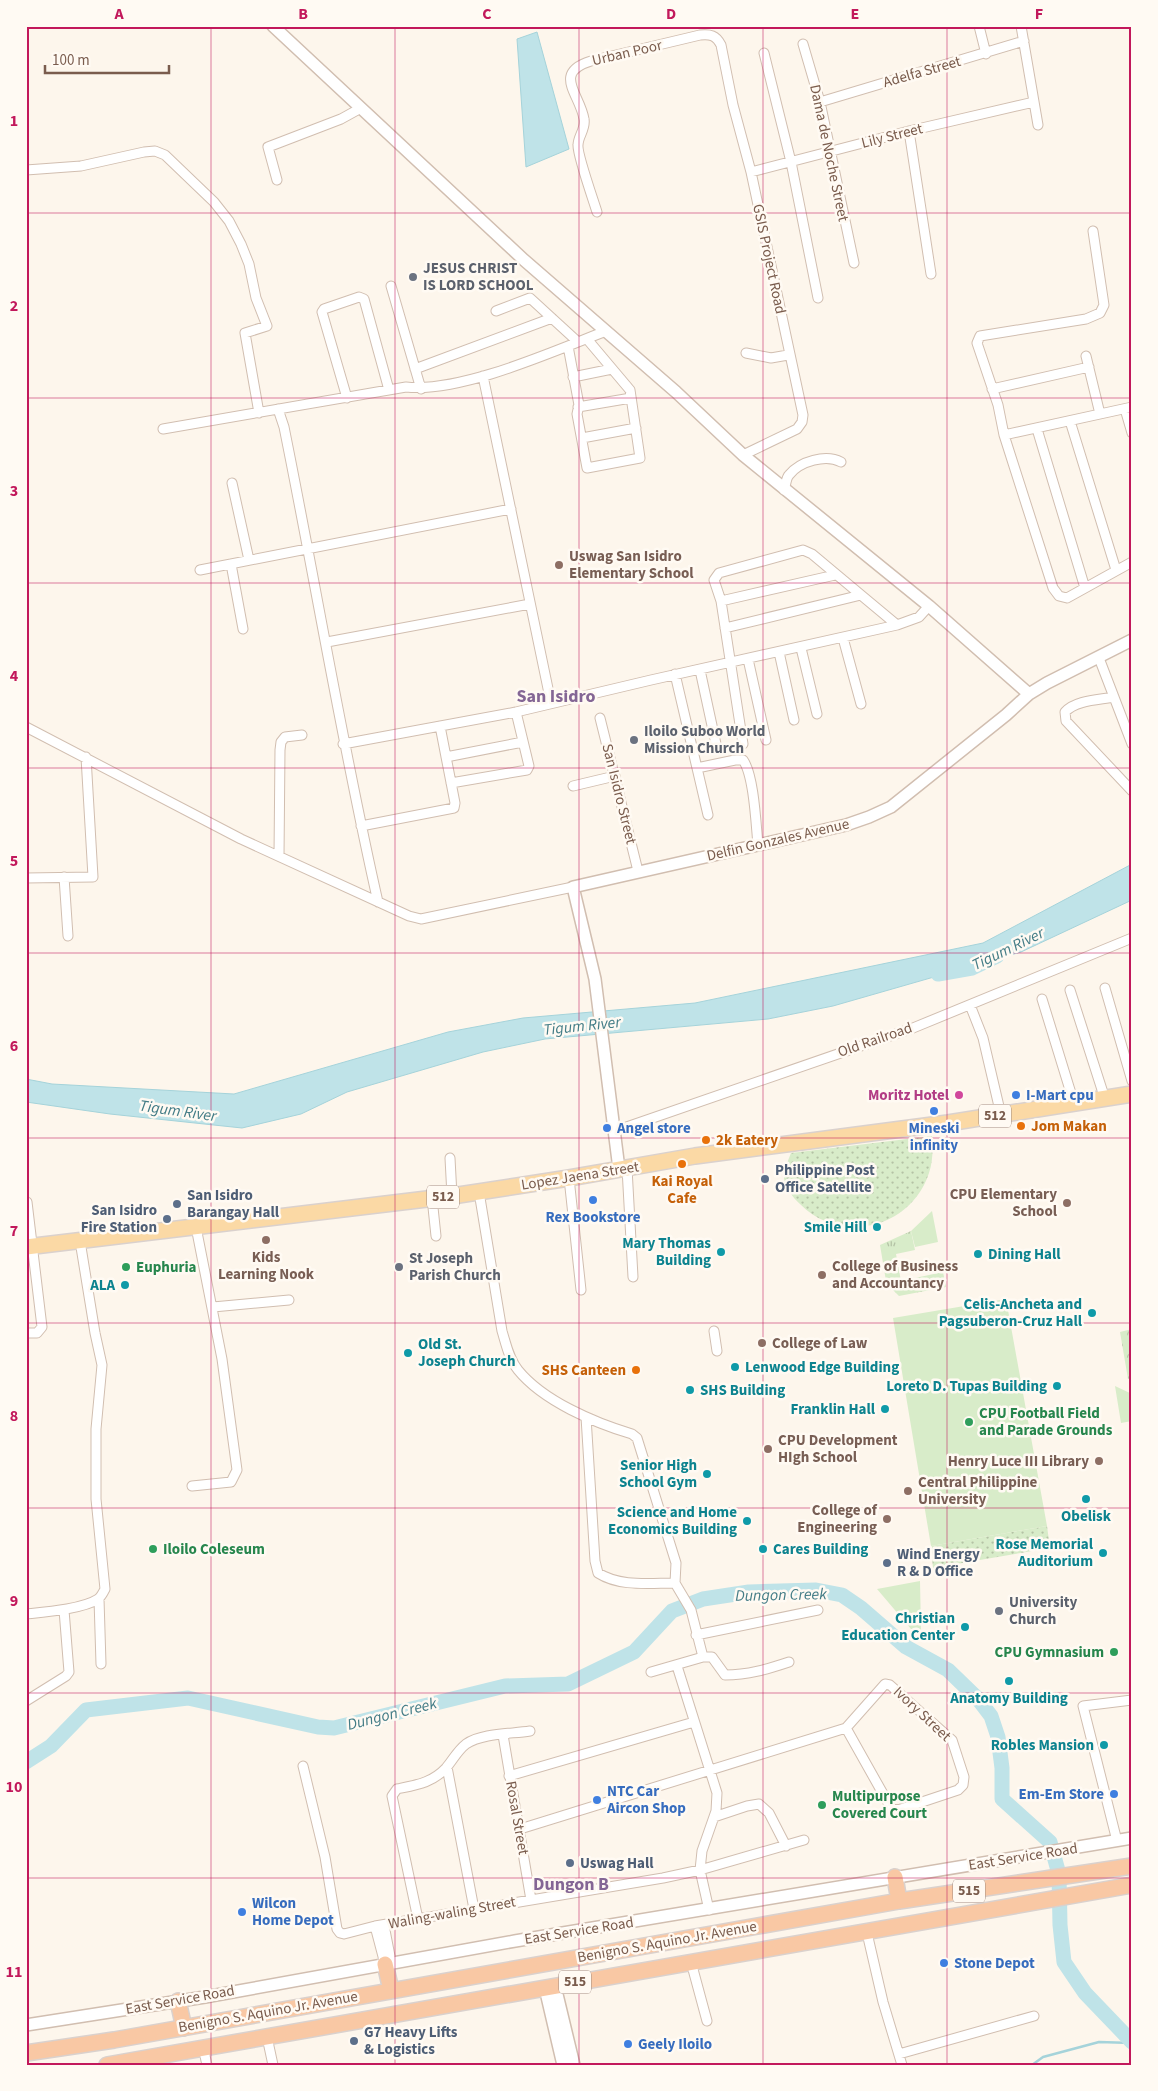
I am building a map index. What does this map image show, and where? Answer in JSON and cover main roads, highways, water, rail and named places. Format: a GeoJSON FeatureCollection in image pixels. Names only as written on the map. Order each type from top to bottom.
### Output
{"type":"FeatureCollection","features":[{"type":"Feature","properties":{"kind":"highway","name":"Benigno S. Aquino Jr. Avenue"},"geometry":{"type":"LineString","coordinates":[[26,2053],[184,2028],[899,1902],[1132,1866]]}},
{"type":"Feature","properties":{"kind":"highway"},"geometry":{"type":"LineString","coordinates":[[895,1877],[899,1902]]}},
{"type":"Feature","properties":{"kind":"highway","name":"Benigno S. Aquino Jr. Avenue"},"geometry":{"type":"LineString","coordinates":[[112,2064],[148,2062],[203,2047],[1132,1885]]}},
{"type":"Feature","properties":{"kind":"highway"},"geometry":{"type":"LineString","coordinates":[[743,1930],[744,1952]]}},
{"type":"Feature","properties":{"kind":"highway"},"geometry":{"type":"LineString","coordinates":[[386,1964],[391,1990]]}},
{"type":"Feature","properties":{"kind":"highway"},"geometry":{"type":"LineString","coordinates":[[457,1979],[461,2002]]}},
{"type":"Feature","properties":{"kind":"highway"},"geometry":{"type":"LineString","coordinates":[[178,2001],[184,2028]]}},
{"type":"Feature","properties":{"kind":"highway"},"geometry":{"type":"LineString","coordinates":[[112,2064],[114,2040]]}},
{"type":"Feature","properties":{"kind":"main road","name":"Lopez Jaena Street"},"geometry":{"type":"LineString","coordinates":[[30,1247],[452,1196],[695,1156],[1001,1115],[1132,1094]]}},
{"type":"Feature","properties":{"kind":"water"},"geometry":{"type":"Polygon","coordinates":[[[537,32],[569,149],[526,167],[517,39],[537,32]]]}},
{"type":"Feature","properties":{"kind":"water"},"geometry":{"type":"Polygon","coordinates":[[[1132,864],[1132,900],[1021,952],[833,1006],[768,1019],[545,1039],[483,1052],[347,1092],[301,1114],[242,1128],[110,1114],[26,1102],[26,1079],[52,1084],[234,1094],[448,1032],[523,1018],[695,1003],[983,943],[1132,864]]]}},
{"type":"Feature","properties":{"kind":"waterway","name":"Tigum River"},"geometry":{"type":"LineString","coordinates":[[938,974],[972,968],[997,956]]}},
{"type":"Feature","properties":{"kind":"waterway","name":"Dungon Creek"},"geometry":{"type":"LineString","coordinates":[[26,1762],[51,1746],[86,1710],[188,1698],[318,1727],[334,1728],[505,1686],[568,1684],[634,1652],[672,1611],[703,1599],[749,1592],[816,1590],[842,1595],[861,1608],[906,1647],[948,1670],[978,1699],[991,1716],[998,1737],[1002,1768],[1002,1799],[1050,1842],[1059,1874],[1060,1925],[1064,1962],[1085,1993],[1132,2042]]}},
{"type":"Feature","properties":{"kind":"waterway"},"geometry":{"type":"LineString","coordinates":[[1032,2065],[1043,2057],[1099,2042],[1132,2043]]}},
{"type":"Feature","properties":{"kind":"place","name":"JESUS CHRIST IS LORD SCHOOL"},"geometry":{"type":"Point","coordinates":[413,277]}},
{"type":"Feature","properties":{"kind":"place","name":"Uswag San Isidro Elementary School"},"geometry":{"type":"Point","coordinates":[559,565]}},
{"type":"Feature","properties":{"kind":"place","name":"Iloilo Suboo World Mission Church"},"geometry":{"type":"Point","coordinates":[634,740]}},
{"type":"Feature","properties":{"kind":"place","name":"Moritz Hotel"},"geometry":{"type":"Point","coordinates":[959,1095]}},
{"type":"Feature","properties":{"kind":"place","name":"I-Mart cpu"},"geometry":{"type":"Point","coordinates":[1016,1095]}},
{"type":"Feature","properties":{"kind":"place","name":"Mineski infinity"},"geometry":{"type":"Point","coordinates":[934,1111]}},
{"type":"Feature","properties":{"kind":"place","name":"Jom Makan"},"geometry":{"type":"Point","coordinates":[1021,1126]}},
{"type":"Feature","properties":{"kind":"place","name":"Angel store"},"geometry":{"type":"Point","coordinates":[607,1128]}},
{"type":"Feature","properties":{"kind":"place","name":"2k Eatery"},"geometry":{"type":"Point","coordinates":[706,1140]}},
{"type":"Feature","properties":{"kind":"place","name":"Kai Royal Cafe"},"geometry":{"type":"Point","coordinates":[682,1164]}},
{"type":"Feature","properties":{"kind":"place","name":"Philippine Post Office Satellite"},"geometry":{"type":"Point","coordinates":[765,1179]}},
{"type":"Feature","properties":{"kind":"place","name":"Rex Bookstore"},"geometry":{"type":"Point","coordinates":[593,1200]}},
{"type":"Feature","properties":{"kind":"place","name":"CPU Elementary School"},"geometry":{"type":"Point","coordinates":[1067,1203]}},
{"type":"Feature","properties":{"kind":"place","name":"San Isidro Barangay Hall"},"geometry":{"type":"Point","coordinates":[177,1204]}},
{"type":"Feature","properties":{"kind":"place","name":"San Isidro Fire Station"},"geometry":{"type":"Point","coordinates":[167,1219]}},
{"type":"Feature","properties":{"kind":"place","name":"Smile Hill"},"geometry":{"type":"Point","coordinates":[877,1227]}},
{"type":"Feature","properties":{"kind":"place","name":"Kids Learning Nook"},"geometry":{"type":"Point","coordinates":[266,1240]}},
{"type":"Feature","properties":{"kind":"place","name":"Mary Thomas Building"},"geometry":{"type":"Point","coordinates":[721,1252]}},
{"type":"Feature","properties":{"kind":"place","name":"Dining Hall"},"geometry":{"type":"Point","coordinates":[978,1254]}},
{"type":"Feature","properties":{"kind":"place","name":"Euphuria"},"geometry":{"type":"Point","coordinates":[126,1267]}},
{"type":"Feature","properties":{"kind":"place","name":"St Joseph Parish Church"},"geometry":{"type":"Point","coordinates":[399,1267]}},
{"type":"Feature","properties":{"kind":"place","name":"College of Business and Accountancy"},"geometry":{"type":"Point","coordinates":[822,1275]}},
{"type":"Feature","properties":{"kind":"place","name":"ALA"},"geometry":{"type":"Point","coordinates":[125,1285]}},
{"type":"Feature","properties":{"kind":"place","name":"Celis-Ancheta and Pagsuberon-Cruz Hall"},"geometry":{"type":"Point","coordinates":[1092,1313]}},
{"type":"Feature","properties":{"kind":"place","name":"College of Law"},"geometry":{"type":"Point","coordinates":[762,1343]}},
{"type":"Feature","properties":{"kind":"place","name":"Old St. Joseph Church"},"geometry":{"type":"Point","coordinates":[408,1353]}},
{"type":"Feature","properties":{"kind":"place","name":"Lenwood Edge Building"},"geometry":{"type":"Point","coordinates":[735,1367]}},
{"type":"Feature","properties":{"kind":"place","name":"SHS Canteen"},"geometry":{"type":"Point","coordinates":[636,1370]}},
{"type":"Feature","properties":{"kind":"place","name":"Loreto D. Tupas Building"},"geometry":{"type":"Point","coordinates":[1057,1386]}},
{"type":"Feature","properties":{"kind":"place","name":"SHS Building"},"geometry":{"type":"Point","coordinates":[690,1390]}},
{"type":"Feature","properties":{"kind":"place","name":"Franklin Hall"},"geometry":{"type":"Point","coordinates":[885,1409]}},
{"type":"Feature","properties":{"kind":"place","name":"CPU Football Field and Parade Grounds"},"geometry":{"type":"Point","coordinates":[969,1422]}},
{"type":"Feature","properties":{"kind":"place","name":"CPU Development HIgh School"},"geometry":{"type":"Point","coordinates":[768,1449]}},
{"type":"Feature","properties":{"kind":"place","name":"Henry Luce III Library"},"geometry":{"type":"Point","coordinates":[1099,1461]}},
{"type":"Feature","properties":{"kind":"place","name":"Senior High School Gym"},"geometry":{"type":"Point","coordinates":[707,1474]}},
{"type":"Feature","properties":{"kind":"place","name":"Central Philippine University"},"geometry":{"type":"Point","coordinates":[908,1491]}},
{"type":"Feature","properties":{"kind":"place","name":"Obelisk"},"geometry":{"type":"Point","coordinates":[1086,1499]}},
{"type":"Feature","properties":{"kind":"place","name":"College of Engineering"},"geometry":{"type":"Point","coordinates":[887,1519]}},
{"type":"Feature","properties":{"kind":"place","name":"Science and Home Economics Building"},"geometry":{"type":"Point","coordinates":[747,1521]}},
{"type":"Feature","properties":{"kind":"place","name":"Iloilo Coleseum"},"geometry":{"type":"Point","coordinates":[153,1549]}},
{"type":"Feature","properties":{"kind":"place","name":"Cares Building"},"geometry":{"type":"Point","coordinates":[763,1549]}},
{"type":"Feature","properties":{"kind":"place","name":"Rose Memorial Auditorium"},"geometry":{"type":"Point","coordinates":[1103,1553]}},
{"type":"Feature","properties":{"kind":"place","name":"Wind Energy R & D Office"},"geometry":{"type":"Point","coordinates":[887,1563]}},
{"type":"Feature","properties":{"kind":"place","name":"University Church"},"geometry":{"type":"Point","coordinates":[999,1611]}},
{"type":"Feature","properties":{"kind":"place","name":"Christian Education Center"},"geometry":{"type":"Point","coordinates":[965,1627]}},
{"type":"Feature","properties":{"kind":"place","name":"CPU Gymnasium"},"geometry":{"type":"Point","coordinates":[1114,1652]}},
{"type":"Feature","properties":{"kind":"place","name":"Anatomy Building"},"geometry":{"type":"Point","coordinates":[1009,1681]}},
{"type":"Feature","properties":{"kind":"place","name":"Robles Mansion"},"geometry":{"type":"Point","coordinates":[1104,1745]}},
{"type":"Feature","properties":{"kind":"place","name":"Em-Em Store"},"geometry":{"type":"Point","coordinates":[1114,1794]}},
{"type":"Feature","properties":{"kind":"place","name":"NTC Car Aircon Shop"},"geometry":{"type":"Point","coordinates":[597,1800]}},
{"type":"Feature","properties":{"kind":"place","name":"Multipurpose Covered Court"},"geometry":{"type":"Point","coordinates":[822,1805]}},
{"type":"Feature","properties":{"kind":"place","name":"Uswag Hall"},"geometry":{"type":"Point","coordinates":[570,1863]}},
{"type":"Feature","properties":{"kind":"place","name":"Wilcon Home Depot"},"geometry":{"type":"Point","coordinates":[242,1912]}},
{"type":"Feature","properties":{"kind":"place","name":"Stone Depot"},"geometry":{"type":"Point","coordinates":[944,1963]}},
{"type":"Feature","properties":{"kind":"place","name":"G7 Heavy Lifts & Logistics"},"geometry":{"type":"Point","coordinates":[354,2041]}},
{"type":"Feature","properties":{"kind":"place","name":"Geely Iloilo"},"geometry":{"type":"Point","coordinates":[628,2044]}},
{"type":"Feature","properties":{"kind":"district","name":"San Isidro"},"geometry":{"type":"Point","coordinates":[556,696]}},
{"type":"Feature","properties":{"kind":"district","name":"Dungon B"},"geometry":{"type":"Point","coordinates":[571,1884]}}]}
